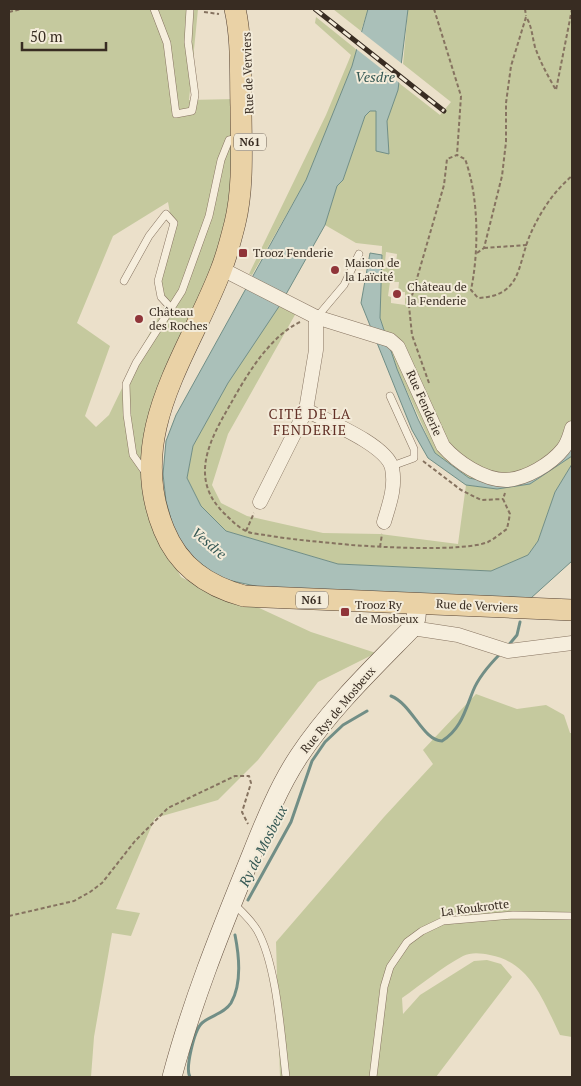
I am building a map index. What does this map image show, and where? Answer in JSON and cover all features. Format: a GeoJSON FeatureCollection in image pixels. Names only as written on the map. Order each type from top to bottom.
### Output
{"type":"FeatureCollection","features":[{"type":"Feature","properties":{"kind":"main road","name":"Rue de Verviers"},"geometry":{"type":"LineString","coordinates":[[248,9],[250,181],[244,226],[232,274],[168,407],[153,448],[150,480],[159,518],[169,542],[180,559],[210,584],[244,596],[572,610]]}},
{"type":"Feature","properties":{"kind":"main road","name":"Rue de Verviers"},"geometry":{"type":"LineString","coordinates":[[228,12],[239,47],[241,137],[239,195],[235,221],[232,274]]}},
{"type":"Feature","properties":{"kind":"main road"},"geometry":{"type":"LineString","coordinates":[[412,628],[416,618],[417,604]]}},
{"type":"Feature","properties":{"kind":"main road","name":"Rue Rys de Mosbeux"},"geometry":{"type":"LineString","coordinates":[[172,1077],[181,1043],[232,902],[262,828],[299,756],[349,693],[412,628]]}},
{"type":"Feature","properties":{"kind":"street","name":"Rue Fenderie"},"geometry":{"type":"LineString","coordinates":[[232,274],[316,317],[390,340],[398,347],[443,446],[454,458],[478,472],[506,480],[525,475],[540,468],[564,448],[572,428]]}},
{"type":"Feature","properties":{"kind":"street"},"geometry":{"type":"LineString","coordinates":[[260,502],[306,410],[315,358],[316,317]]}},
{"type":"Feature","properties":{"kind":"street"},"geometry":{"type":"LineString","coordinates":[[306,410],[379,449],[392,466],[392,495],[384,522]]}},
{"type":"Feature","properties":{"kind":"street"},"geometry":{"type":"LineString","coordinates":[[412,628],[458,636],[505,650],[572,643]]}},
{"type":"Feature","properties":{"kind":"lane"},"geometry":{"type":"LineString","coordinates":[[154,9],[167,43],[176,114],[192,112],[195,96],[188,42],[190,9]]}},
{"type":"Feature","properties":{"kind":"lane"},"geometry":{"type":"LineString","coordinates":[[150,480],[133,455],[127,415],[126,384],[136,363],[182,291],[209,216],[221,160],[229,140],[241,137]]}},
{"type":"Feature","properties":{"kind":"lane"},"geometry":{"type":"LineString","coordinates":[[124,281],[149,236],[166,214],[174,223],[158,281],[161,297],[172,309]]}},
{"type":"Feature","properties":{"kind":"lane"},"geometry":{"type":"LineString","coordinates":[[316,317],[344,285],[359,254]]}},
{"type":"Feature","properties":{"kind":"lane"},"geometry":{"type":"LineString","coordinates":[[390,396],[414,449],[414,458],[392,466]]}},
{"type":"Feature","properties":{"kind":"lane"},"geometry":{"type":"LineString","coordinates":[[232,902],[249,919],[263,946],[276,994],[286,1077]]}},
{"type":"Feature","properties":{"kind":"lane","name":"La Koukrotte"},"geometry":{"type":"LineString","coordinates":[[372,1077],[384,987],[390,967],[407,942],[422,931],[443,921],[513,914],[572,916]]}},
{"type":"Feature","properties":{"kind":"path"},"geometry":{"type":"LineString","coordinates":[[9,12],[21,9]]}},
{"type":"Feature","properties":{"kind":"path"},"geometry":{"type":"LineString","coordinates":[[434,9],[461,96],[457,155]]}},
{"type":"Feature","properties":{"kind":"path"},"geometry":{"type":"LineString","coordinates":[[484,248],[502,176],[506,142],[506,103],[511,66],[526,17],[525,9]]}},
{"type":"Feature","properties":{"kind":"path"},"geometry":{"type":"LineString","coordinates":[[526,17],[530,22],[535,46],[556,90],[572,9]]}},
{"type":"Feature","properties":{"kind":"path"},"geometry":{"type":"LineString","coordinates":[[204,12],[228,12]]}},
{"type":"Feature","properties":{"kind":"path"},"geometry":{"type":"LineString","coordinates":[[409,306],[444,185],[447,159],[457,155],[465,159],[471,176],[477,253],[472,290],[478,298],[494,297],[508,288],[521,269],[526,245],[543,209],[555,192],[572,176]]}},
{"type":"Feature","properties":{"kind":"path"},"geometry":{"type":"LineString","coordinates":[[477,253],[484,248],[526,245]]}},
{"type":"Feature","properties":{"kind":"path"},"geometry":{"type":"LineString","coordinates":[[316,317],[292,326],[278,338],[236,394],[210,440],[205,471],[209,492],[220,509],[246,531],[283,538],[380,547],[456,547],[487,542],[507,529],[510,514],[503,499],[506,491]]}},
{"type":"Feature","properties":{"kind":"path"},"geometry":{"type":"LineString","coordinates":[[414,458],[425,461],[461,490],[482,500],[503,499]]}},
{"type":"Feature","properties":{"kind":"path"},"geometry":{"type":"LineString","coordinates":[[246,531],[260,502]]}},
{"type":"Feature","properties":{"kind":"path"},"geometry":{"type":"LineString","coordinates":[[9,916],[65,903],[90,892],[102,883],[135,841],[168,808],[235,776],[249,776],[251,783],[242,812],[246,823],[262,828]]}},
{"type":"Feature","properties":{"kind":"green space"},"geometry":{"type":"Polygon","coordinates":[[[9,9],[198,9],[189,100],[236,99],[233,193],[220,263],[149,420],[158,535],[181,577],[209,592],[255,606],[311,632],[376,653],[318,682],[258,760],[218,800],[155,818],[116,909],[140,913],[131,936],[112,933],[94,1037],[91,1077],[9,1077],[9,9]],[[168,202],[113,236],[77,323],[110,346],[85,416],[96,427],[109,415],[165,305],[160,274],[174,235],[168,202]]]}},
{"type":"Feature","properties":{"kind":"green space"},"geometry":{"type":"Polygon","coordinates":[[[333,9],[368,9],[361,31],[333,9]]]}},
{"type":"Feature","properties":{"kind":"green space"},"geometry":{"type":"Polygon","coordinates":[[[408,9],[572,9],[572,447],[529,479],[498,484],[469,478],[435,453],[397,369],[380,318],[382,246],[356,243],[325,225],[337,186],[343,180],[365,116],[370,111],[376,111],[376,150],[388,153],[387,121],[399,83],[440,115],[451,102],[403,64],[408,9]],[[386,252],[385,262],[396,263],[397,254],[386,252]],[[390,282],[388,296],[391,297],[391,303],[405,305],[405,292],[398,292],[399,282],[390,282]]]}},
{"type":"Feature","properties":{"kind":"green space"},"geometry":{"type":"Polygon","coordinates":[[[316,17],[357,50],[306,180],[252,275],[249,274],[326,115],[351,55],[315,23],[316,17]]]}},
{"type":"Feature","properties":{"kind":"green space"},"geometry":{"type":"Polygon","coordinates":[[[280,305],[296,313],[228,434],[212,485],[221,503],[247,516],[323,533],[380,534],[458,544],[466,485],[497,489],[530,484],[572,456],[572,464],[555,492],[538,541],[528,555],[491,571],[338,564],[226,531],[201,506],[187,478],[193,446],[228,383],[280,305]]]}},
{"type":"Feature","properties":{"kind":"green space"},"geometry":{"type":"Polygon","coordinates":[[[476,694],[517,709],[546,705],[564,715],[570,733],[572,733],[572,1037],[560,1035],[534,985],[516,966],[504,959],[473,953],[447,965],[402,998],[403,1014],[420,995],[474,961],[487,960],[501,964],[512,977],[436,1077],[280,1077],[276,942],[384,817],[433,764],[423,750],[476,694]]]}},
{"type":"Feature","properties":{"kind":"water","name":"Vesdre"},"geometry":{"type":"Polygon","coordinates":[[[368,9],[408,9],[398,90],[387,121],[389,154],[376,151],[376,111],[370,111],[365,116],[343,180],[337,186],[325,225],[280,305],[228,383],[193,446],[187,478],[201,506],[226,531],[338,564],[491,571],[528,555],[538,541],[555,492],[572,464],[572,561],[531,598],[264,588],[219,578],[193,557],[175,534],[166,501],[163,474],[166,441],[176,415],[306,180],[352,66],[368,9]]]}},
{"type":"Feature","properties":{"kind":"water"},"geometry":{"type":"Polygon","coordinates":[[[370,253],[382,255],[380,318],[397,369],[435,453],[469,478],[498,484],[529,479],[572,447],[572,456],[530,484],[497,489],[466,485],[428,458],[412,430],[361,303],[370,253]]]}},
{"type":"Feature","properties":{"kind":"pier"},"geometry":{"type":"Polygon","coordinates":[[[359,30],[405,66],[402,85],[355,48],[359,30]]]}},
{"type":"Feature","properties":{"kind":"waterway","name":"Ry de Mosbeux"},"geometry":{"type":"LineString","coordinates":[[507,647],[517,635],[520,622]]}},
{"type":"Feature","properties":{"kind":"waterway","name":"Ry de Mosbeux"},"geometry":{"type":"LineString","coordinates":[[391,696],[405,706],[429,735],[442,741],[454,731],[465,712],[478,680],[501,653]]}},
{"type":"Feature","properties":{"kind":"waterway","name":"Ry de Mosbeux"},"geometry":{"type":"LineString","coordinates":[[248,900],[291,822],[312,761],[325,742],[343,725],[367,711]]}},
{"type":"Feature","properties":{"kind":"waterway","name":"Ry de Mosbeux"},"geometry":{"type":"LineString","coordinates":[[190,1077],[189,1058],[199,1027],[206,1020],[228,1007],[237,987],[239,969],[235,935]]}},
{"type":"Feature","properties":{"kind":"railway"},"geometry":{"type":"LineString","coordinates":[[315,9],[444,111]]}},
{"type":"Feature","properties":{"kind":"place","name":"Trooz Fenderie"},"geometry":{"type":"Point","coordinates":[243,253]}},
{"type":"Feature","properties":{"kind":"place","name":"Maison de la Laïcité"},"geometry":{"type":"Point","coordinates":[335,270]}},
{"type":"Feature","properties":{"kind":"place","name":"Château de la Fenderie"},"geometry":{"type":"Point","coordinates":[397,294]}},
{"type":"Feature","properties":{"kind":"place","name":"Château des Roches"},"geometry":{"type":"Point","coordinates":[139,319]}},
{"type":"Feature","properties":{"kind":"place","name":"Trooz Ry de Mosbeux"},"geometry":{"type":"Point","coordinates":[345,612]}},
{"type":"Feature","properties":{"kind":"district","name":"CITÉ DE LA FENDERIE"},"geometry":{"type":"Point","coordinates":[310,422]}}]}
